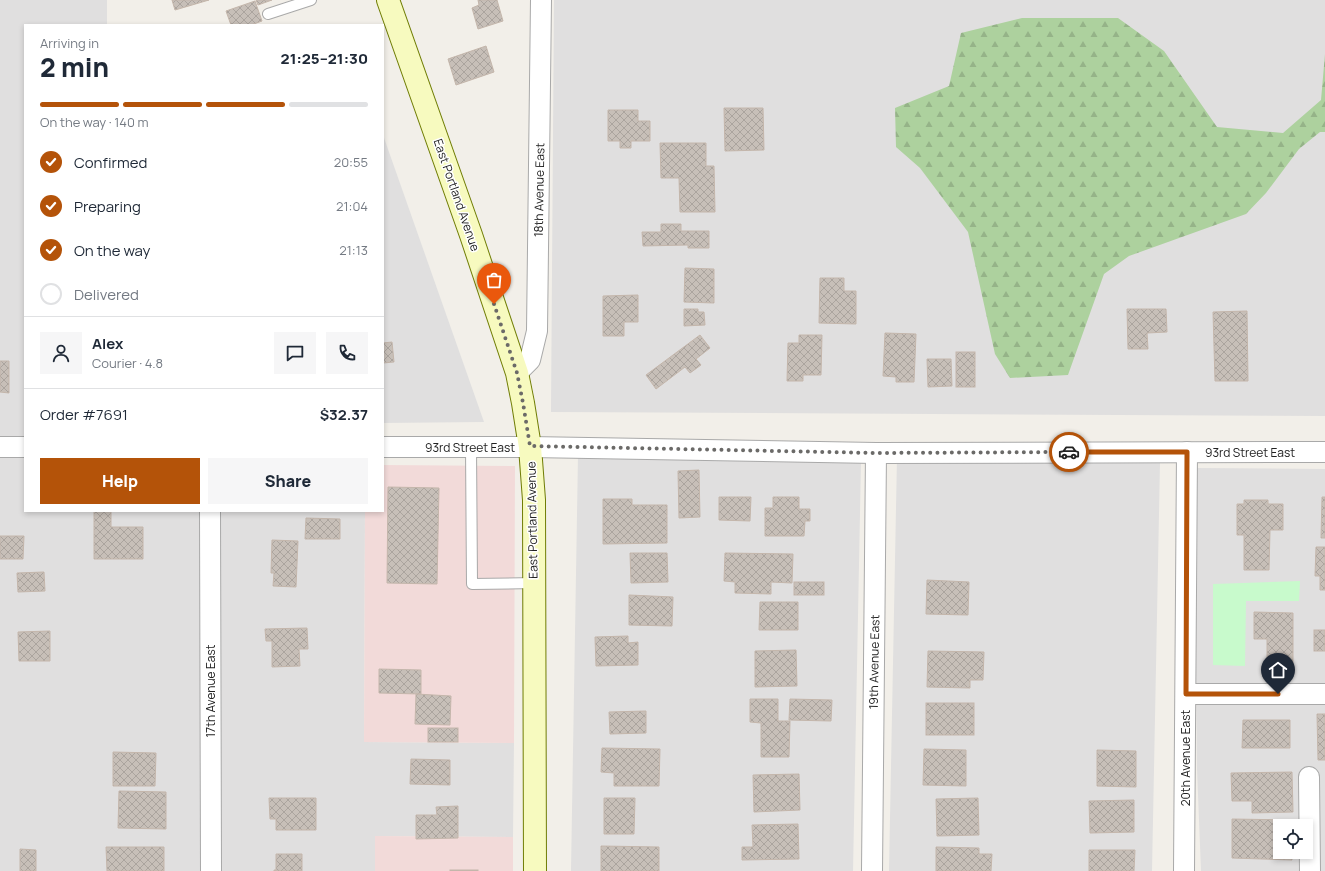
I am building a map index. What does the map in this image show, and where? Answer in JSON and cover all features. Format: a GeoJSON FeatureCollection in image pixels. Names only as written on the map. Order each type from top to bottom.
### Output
{"type":"FeatureCollection","features":[{"type":"Feature","properties":{"kind":"main road","name":"East Portland Avenue"},"geometry":{"type":"LineString","coordinates":[[388,0],[517,373],[523,403],[530,446],[534,500],[535,871]]}},
{"type":"Feature","properties":{"kind":"street","name":"18th Avenue East"},"geometry":{"type":"LineString","coordinates":[[517,373],[530,360],[537,331],[541,0]]}},
{"type":"Feature","properties":{"kind":"street","name":"93rd Street East"},"geometry":{"type":"LineString","coordinates":[[384,447],[530,446],[876,453],[1325,452]]}},
{"type":"Feature","properties":{"kind":"street"},"geometry":{"type":"LineString","coordinates":[[0,447],[24,447]]}},
{"type":"Feature","properties":{"kind":"street","name":"20th Avenue East"},"geometry":{"type":"LineString","coordinates":[[1184,871],[1187,452]]}},
{"type":"Feature","properties":{"kind":"street","name":"19th Avenue East"},"geometry":{"type":"LineString","coordinates":[[872,871],[876,453]]}},
{"type":"Feature","properties":{"kind":"street","name":"17th Avenue East"},"geometry":{"type":"LineString","coordinates":[[210,512],[211,871]]}},
{"type":"Feature","properties":{"kind":"street"},"geometry":{"type":"LineString","coordinates":[[1186,694],[1325,694]]}},
{"type":"Feature","properties":{"kind":"street"},"geometry":{"type":"LineString","coordinates":[[1309,778],[1315,871]]}},
{"type":"Feature","properties":{"kind":"lane"},"geometry":{"type":"LineString","coordinates":[[268,14],[311,0]]}},
{"type":"Feature","properties":{"kind":"lane"},"geometry":{"type":"LineString","coordinates":[[471,447],[472,584],[534,583]]}},
{"type":"Feature","properties":{"kind":"shaded area"},"geometry":{"type":"Polygon","coordinates":[[[0,0],[107,0],[107,24],[24,24],[24,512],[365,512],[364,742],[514,743],[513,837],[375,836],[375,871],[0,871],[0,0]]]}},
{"type":"Feature","properties":{"kind":"shaded area"},"geometry":{"type":"Polygon","coordinates":[[[554,0],[1325,0],[1325,416],[551,412],[554,0]]]}},
{"type":"Feature","properties":{"kind":"shaded area"},"geometry":{"type":"Polygon","coordinates":[[[384,138],[484,422],[384,423],[384,138]]]}},
{"type":"Feature","properties":{"kind":"shaded area"},"geometry":{"type":"Polygon","coordinates":[[[578,456],[861,461],[853,871],[571,871],[578,456]]]}},
{"type":"Feature","properties":{"kind":"shaded area"},"geometry":{"type":"Polygon","coordinates":[[[897,457],[1160,462],[1152,871],[889,871],[897,457]]]}},
{"type":"Feature","properties":{"kind":"shaded area"},"geometry":{"type":"Polygon","coordinates":[[[384,465],[515,466],[514,743],[364,742],[365,512],[384,512],[384,465]]]}},
{"type":"Feature","properties":{"kind":"shaded area"},"geometry":{"type":"Polygon","coordinates":[[[1196,468],[1325,469],[1325,871],[1201,871],[1197,769],[1195,585],[1196,468]]]}},
{"type":"Feature","properties":{"kind":"shaded area"},"geometry":{"type":"Polygon","coordinates":[[[375,836],[513,837],[513,871],[375,871],[375,836]]]}},
{"type":"Feature","properties":{"kind":"green space"},"geometry":{"type":"Polygon","coordinates":[[[1022,18],[1118,18],[1164,51],[1217,127],[1283,133],[1321,100],[1325,54],[1325,132],[1320,132],[1299,149],[1266,193],[1246,214],[1129,256],[1104,274],[1068,375],[1010,378],[995,354],[968,232],[920,168],[896,147],[895,108],[949,86],[961,33],[1022,18]]]}},
{"type":"Feature","properties":{"kind":"green space"},"geometry":{"type":"Polygon","coordinates":[[[1300,581],[1299,601],[1246,601],[1245,666],[1213,665],[1213,584],[1300,581]]]}},
{"type":"Feature","properties":{"kind":"building"},"geometry":{"type":"Polygon","coordinates":[[[172,0],[209,0],[175,10],[172,0]]]}},
{"type":"Feature","properties":{"kind":"building"},"geometry":{"type":"Polygon","coordinates":[[[256,0],[272,0],[258,5],[256,0]]]}},
{"type":"Feature","properties":{"kind":"building"},"geometry":{"type":"Polygon","coordinates":[[[478,0],[497,0],[503,21],[478,29],[472,8],[479,5],[478,0]]]}},
{"type":"Feature","properties":{"kind":"building"},"geometry":{"type":"Polygon","coordinates":[[[255,1],[262,21],[254,24],[231,24],[226,11],[255,1]]]}},
{"type":"Feature","properties":{"kind":"building"},"geometry":{"type":"Polygon","coordinates":[[[486,46],[494,72],[456,85],[448,59],[486,46]]]}},
{"type":"Feature","properties":{"kind":"building"},"geometry":{"type":"Polygon","coordinates":[[[724,108],[763,108],[764,150],[725,151],[724,108]]]}},
{"type":"Feature","properties":{"kind":"building"},"geometry":{"type":"Polygon","coordinates":[[[608,110],[638,110],[638,121],[650,121],[650,141],[631,141],[631,148],[620,148],[620,141],[608,141],[608,110]]]}},
{"type":"Feature","properties":{"kind":"building"},"geometry":{"type":"Polygon","coordinates":[[[660,143],[706,143],[706,166],[714,166],[715,212],[680,212],[679,178],[661,178],[660,143]]]}},
{"type":"Feature","properties":{"kind":"building"},"geometry":{"type":"Polygon","coordinates":[[[661,224],[681,224],[681,231],[709,231],[709,248],[688,248],[688,245],[643,246],[642,232],[661,232],[661,224]]]}},
{"type":"Feature","properties":{"kind":"building"},"geometry":{"type":"Polygon","coordinates":[[[685,268],[714,269],[714,303],[684,302],[685,268]]]}},
{"type":"Feature","properties":{"kind":"building"},"geometry":{"type":"Polygon","coordinates":[[[820,278],[844,278],[844,291],[856,291],[856,324],[819,323],[820,278]]]}},
{"type":"Feature","properties":{"kind":"building"},"geometry":{"type":"Polygon","coordinates":[[[638,295],[638,322],[624,322],[624,336],[603,336],[603,296],[638,295]]]}},
{"type":"Feature","properties":{"kind":"building"},"geometry":{"type":"Polygon","coordinates":[[[684,309],[698,309],[698,312],[704,312],[705,325],[684,326],[684,309]]]}},
{"type":"Feature","properties":{"kind":"building"},"geometry":{"type":"Polygon","coordinates":[[[1127,309],[1166,309],[1167,332],[1147,333],[1148,349],[1128,349],[1127,309]]]}},
{"type":"Feature","properties":{"kind":"building"},"geometry":{"type":"Polygon","coordinates":[[[1247,311],[1248,381],[1215,381],[1213,312],[1247,311]]]}},
{"type":"Feature","properties":{"kind":"building"},"geometry":{"type":"Polygon","coordinates":[[[885,333],[916,334],[914,382],[896,382],[896,377],[883,376],[885,333]]]}},
{"type":"Feature","properties":{"kind":"building"},"geometry":{"type":"Polygon","coordinates":[[[700,335],[710,348],[696,359],[701,365],[690,373],[685,367],[656,389],[646,375],[700,335]]]}},
{"type":"Feature","properties":{"kind":"building"},"geometry":{"type":"Polygon","coordinates":[[[799,335],[822,335],[821,375],[803,375],[803,381],[787,381],[788,343],[799,343],[799,335]]]}},
{"type":"Feature","properties":{"kind":"building"},"geometry":{"type":"Polygon","coordinates":[[[392,342],[394,362],[384,363],[384,343],[392,342]]]}},
{"type":"Feature","properties":{"kind":"building"},"geometry":{"type":"Polygon","coordinates":[[[956,352],[975,352],[975,387],[956,387],[956,352]]]}},
{"type":"Feature","properties":{"kind":"building"},"geometry":{"type":"Polygon","coordinates":[[[927,359],[951,359],[952,386],[928,387],[927,359]]]}},
{"type":"Feature","properties":{"kind":"building"},"geometry":{"type":"Polygon","coordinates":[[[0,361],[9,361],[9,393],[0,392],[0,361]]]}},
{"type":"Feature","properties":{"kind":"building"},"geometry":{"type":"Polygon","coordinates":[[[699,470],[700,517],[679,518],[678,471],[699,470]]]}},
{"type":"Feature","properties":{"kind":"building"},"geometry":{"type":"Polygon","coordinates":[[[388,487],[439,488],[437,584],[387,583],[388,487]]]}},
{"type":"Feature","properties":{"kind":"building"},"geometry":{"type":"Polygon","coordinates":[[[719,497],[751,497],[750,521],[719,520],[719,497]]]}},
{"type":"Feature","properties":{"kind":"building"},"geometry":{"type":"Polygon","coordinates":[[[773,497],[799,497],[799,509],[810,509],[810,521],[805,521],[804,536],[765,536],[765,508],[773,508],[773,497]]]}},
{"type":"Feature","properties":{"kind":"building"},"geometry":{"type":"Polygon","coordinates":[[[1322,497],[1325,497],[1325,538],[1321,538],[1322,497]]]}},
{"type":"Feature","properties":{"kind":"building"},"geometry":{"type":"Polygon","coordinates":[[[603,499],[632,499],[632,505],[667,505],[667,543],[603,544],[603,499]]]}},
{"type":"Feature","properties":{"kind":"building"},"geometry":{"type":"Polygon","coordinates":[[[1244,500],[1268,500],[1268,504],[1283,504],[1283,530],[1270,530],[1269,570],[1244,570],[1244,535],[1237,535],[1237,504],[1244,504],[1244,500]]]}},
{"type":"Feature","properties":{"kind":"building"},"geometry":{"type":"Polygon","coordinates":[[[94,512],[111,512],[111,527],[143,527],[143,559],[94,559],[94,512]]]}},
{"type":"Feature","properties":{"kind":"building"},"geometry":{"type":"Polygon","coordinates":[[[306,518],[340,519],[340,539],[305,539],[306,518]]]}},
{"type":"Feature","properties":{"kind":"building"},"geometry":{"type":"Polygon","coordinates":[[[0,536],[24,536],[23,559],[0,559],[0,536]]]}},
{"type":"Feature","properties":{"kind":"building"},"geometry":{"type":"Polygon","coordinates":[[[272,540],[298,541],[296,587],[273,586],[274,573],[271,573],[272,540]]]}},
{"type":"Feature","properties":{"kind":"building"},"geometry":{"type":"Polygon","coordinates":[[[1316,547],[1325,547],[1325,590],[1320,590],[1320,576],[1315,576],[1316,547]]]}},
{"type":"Feature","properties":{"kind":"building"},"geometry":{"type":"Polygon","coordinates":[[[630,553],[667,553],[668,582],[631,583],[630,553]]]}},
{"type":"Feature","properties":{"kind":"building"},"geometry":{"type":"Polygon","coordinates":[[[725,553],[793,554],[792,583],[771,582],[771,594],[735,593],[735,582],[724,581],[725,553]]]}},
{"type":"Feature","properties":{"kind":"building"},"geometry":{"type":"Polygon","coordinates":[[[44,572],[45,591],[18,592],[17,573],[44,572]]]}},
{"type":"Feature","properties":{"kind":"building"},"geometry":{"type":"Polygon","coordinates":[[[927,580],[969,582],[968,615],[926,614],[927,580]]]}},
{"type":"Feature","properties":{"kind":"building"},"geometry":{"type":"Polygon","coordinates":[[[794,582],[824,582],[824,595],[794,595],[794,582]]]}},
{"type":"Feature","properties":{"kind":"building"},"geometry":{"type":"Polygon","coordinates":[[[629,595],[673,597],[672,626],[629,625],[629,595]]]}},
{"type":"Feature","properties":{"kind":"building"},"geometry":{"type":"Polygon","coordinates":[[[760,602],[798,602],[798,630],[759,630],[760,602]]]}},
{"type":"Feature","properties":{"kind":"building"},"geometry":{"type":"Polygon","coordinates":[[[1254,612],[1293,613],[1293,663],[1267,663],[1267,639],[1254,639],[1254,612]]]}},
{"type":"Feature","properties":{"kind":"building"},"geometry":{"type":"Polygon","coordinates":[[[307,628],[308,649],[299,649],[300,666],[272,667],[272,641],[266,641],[265,629],[307,628]]]}},
{"type":"Feature","properties":{"kind":"building"},"geometry":{"type":"Polygon","coordinates":[[[1314,630],[1325,630],[1325,651],[1314,651],[1314,630]]]}},
{"type":"Feature","properties":{"kind":"building"},"geometry":{"type":"Polygon","coordinates":[[[50,631],[50,661],[19,661],[18,632],[50,631]]]}},
{"type":"Feature","properties":{"kind":"building"},"geometry":{"type":"Polygon","coordinates":[[[628,636],[628,643],[638,642],[638,665],[596,666],[595,637],[628,636]]]}},
{"type":"Feature","properties":{"kind":"building"},"geometry":{"type":"Polygon","coordinates":[[[796,650],[797,686],[755,687],[755,651],[796,650]]]}},
{"type":"Feature","properties":{"kind":"building"},"geometry":{"type":"Polygon","coordinates":[[[928,651],[984,652],[983,680],[970,680],[970,688],[927,687],[928,651]]]}},
{"type":"Feature","properties":{"kind":"building"},"geometry":{"type":"Polygon","coordinates":[[[379,669],[421,670],[421,694],[379,693],[379,669]]]}},
{"type":"Feature","properties":{"kind":"building"},"geometry":{"type":"Polygon","coordinates":[[[416,694],[451,696],[450,725],[415,724],[416,694]]]}},
{"type":"Feature","properties":{"kind":"building"},"geometry":{"type":"Polygon","coordinates":[[[750,699],[778,699],[778,721],[790,721],[789,757],[761,757],[761,723],[750,722],[750,699]]]}},
{"type":"Feature","properties":{"kind":"building"},"geometry":{"type":"Polygon","coordinates":[[[790,699],[832,700],[831,721],[789,720],[790,699]]]}},
{"type":"Feature","properties":{"kind":"building"},"geometry":{"type":"Polygon","coordinates":[[[926,703],[974,703],[974,735],[926,735],[926,703]]]}},
{"type":"Feature","properties":{"kind":"building"},"geometry":{"type":"Polygon","coordinates":[[[646,711],[646,733],[610,734],[609,712],[646,711]]]}},
{"type":"Feature","properties":{"kind":"building"},"geometry":{"type":"Polygon","coordinates":[[[1317,714],[1325,714],[1325,760],[1318,760],[1317,714]]]}},
{"type":"Feature","properties":{"kind":"building"},"geometry":{"type":"Polygon","coordinates":[[[1243,720],[1290,720],[1290,748],[1242,748],[1243,720]]]}},
{"type":"Feature","properties":{"kind":"building"},"geometry":{"type":"Polygon","coordinates":[[[428,728],[458,728],[458,742],[428,742],[428,728]]]}},
{"type":"Feature","properties":{"kind":"building"},"geometry":{"type":"Polygon","coordinates":[[[602,748],[660,749],[659,786],[614,786],[614,773],[601,772],[602,748]]]}},
{"type":"Feature","properties":{"kind":"building"},"geometry":{"type":"Polygon","coordinates":[[[924,749],[966,750],[966,786],[923,785],[924,749]]]}},
{"type":"Feature","properties":{"kind":"building"},"geometry":{"type":"Polygon","coordinates":[[[1097,750],[1136,751],[1136,787],[1097,786],[1097,750]]]}},
{"type":"Feature","properties":{"kind":"building"},"geometry":{"type":"Polygon","coordinates":[[[113,752],[156,753],[155,786],[113,786],[113,752]]]}},
{"type":"Feature","properties":{"kind":"building"},"geometry":{"type":"Polygon","coordinates":[[[411,759],[450,760],[450,785],[410,784],[411,759]]]}},
{"type":"Feature","properties":{"kind":"building"},"geometry":{"type":"Polygon","coordinates":[[[1292,772],[1293,812],[1252,813],[1252,801],[1232,801],[1231,773],[1292,772]]]}},
{"type":"Feature","properties":{"kind":"building"},"geometry":{"type":"Polygon","coordinates":[[[799,774],[800,810],[754,812],[753,775],[799,774]]]}},
{"type":"Feature","properties":{"kind":"building"},"geometry":{"type":"Polygon","coordinates":[[[119,791],[166,792],[166,829],[118,828],[119,791]]]}},
{"type":"Feature","properties":{"kind":"building"},"geometry":{"type":"Polygon","coordinates":[[[269,798],[316,798],[316,830],[276,830],[276,819],[270,819],[269,798]]]}},
{"type":"Feature","properties":{"kind":"building"},"geometry":{"type":"Polygon","coordinates":[[[604,798],[635,798],[634,834],[604,834],[604,798]]]}},
{"type":"Feature","properties":{"kind":"building"},"geometry":{"type":"Polygon","coordinates":[[[978,798],[979,835],[937,836],[936,799],[978,798]]]}},
{"type":"Feature","properties":{"kind":"building"},"geometry":{"type":"Polygon","coordinates":[[[1134,800],[1134,832],[1090,833],[1089,801],[1134,800]]]}},
{"type":"Feature","properties":{"kind":"building"},"geometry":{"type":"Polygon","coordinates":[[[458,806],[458,838],[416,839],[416,815],[437,815],[436,807],[458,806]]]}},
{"type":"Feature","properties":{"kind":"building"},"geometry":{"type":"Polygon","coordinates":[[[1232,819],[1273,820],[1273,859],[1292,860],[1232,858],[1232,819]]]}},
{"type":"Feature","properties":{"kind":"building"},"geometry":{"type":"Polygon","coordinates":[[[798,824],[799,859],[742,860],[742,847],[753,847],[752,825],[798,824]]]}},
{"type":"Feature","properties":{"kind":"building"},"geometry":{"type":"Polygon","coordinates":[[[601,846],[659,847],[659,871],[601,871],[601,846]]]}},
{"type":"Feature","properties":{"kind":"building"},"geometry":{"type":"Polygon","coordinates":[[[106,847],[164,847],[164,871],[107,871],[106,847]]]}},
{"type":"Feature","properties":{"kind":"building"},"geometry":{"type":"Polygon","coordinates":[[[936,847],[979,848],[979,854],[992,854],[991,871],[936,871],[936,847]]]}},
{"type":"Feature","properties":{"kind":"building"},"geometry":{"type":"Polygon","coordinates":[[[20,849],[36,850],[36,871],[20,871],[20,849]]]}},
{"type":"Feature","properties":{"kind":"building"},"geometry":{"type":"Polygon","coordinates":[[[1089,850],[1135,850],[1134,871],[1089,871],[1089,850]]]}},
{"type":"Feature","properties":{"kind":"building"},"geometry":{"type":"Polygon","coordinates":[[[276,854],[302,854],[302,871],[274,871],[276,870],[276,854]]]}},
{"type":"Feature","properties":{"kind":"building"},"geometry":{"type":"Polygon","coordinates":[[[478,870],[478,871],[450,871],[478,870]]]}},
{"type":"Feature","properties":{"kind":"way so far"},"geometry":{"type":"LineString","coordinates":[[494,304],[517,373],[530,446],[876,453],[1069,452]]}},
{"type":"Feature","properties":{"kind":"route"},"geometry":{"type":"LineString","coordinates":[[1069,452],[1187,452],[1186,694],[1278,694]]}}]}
